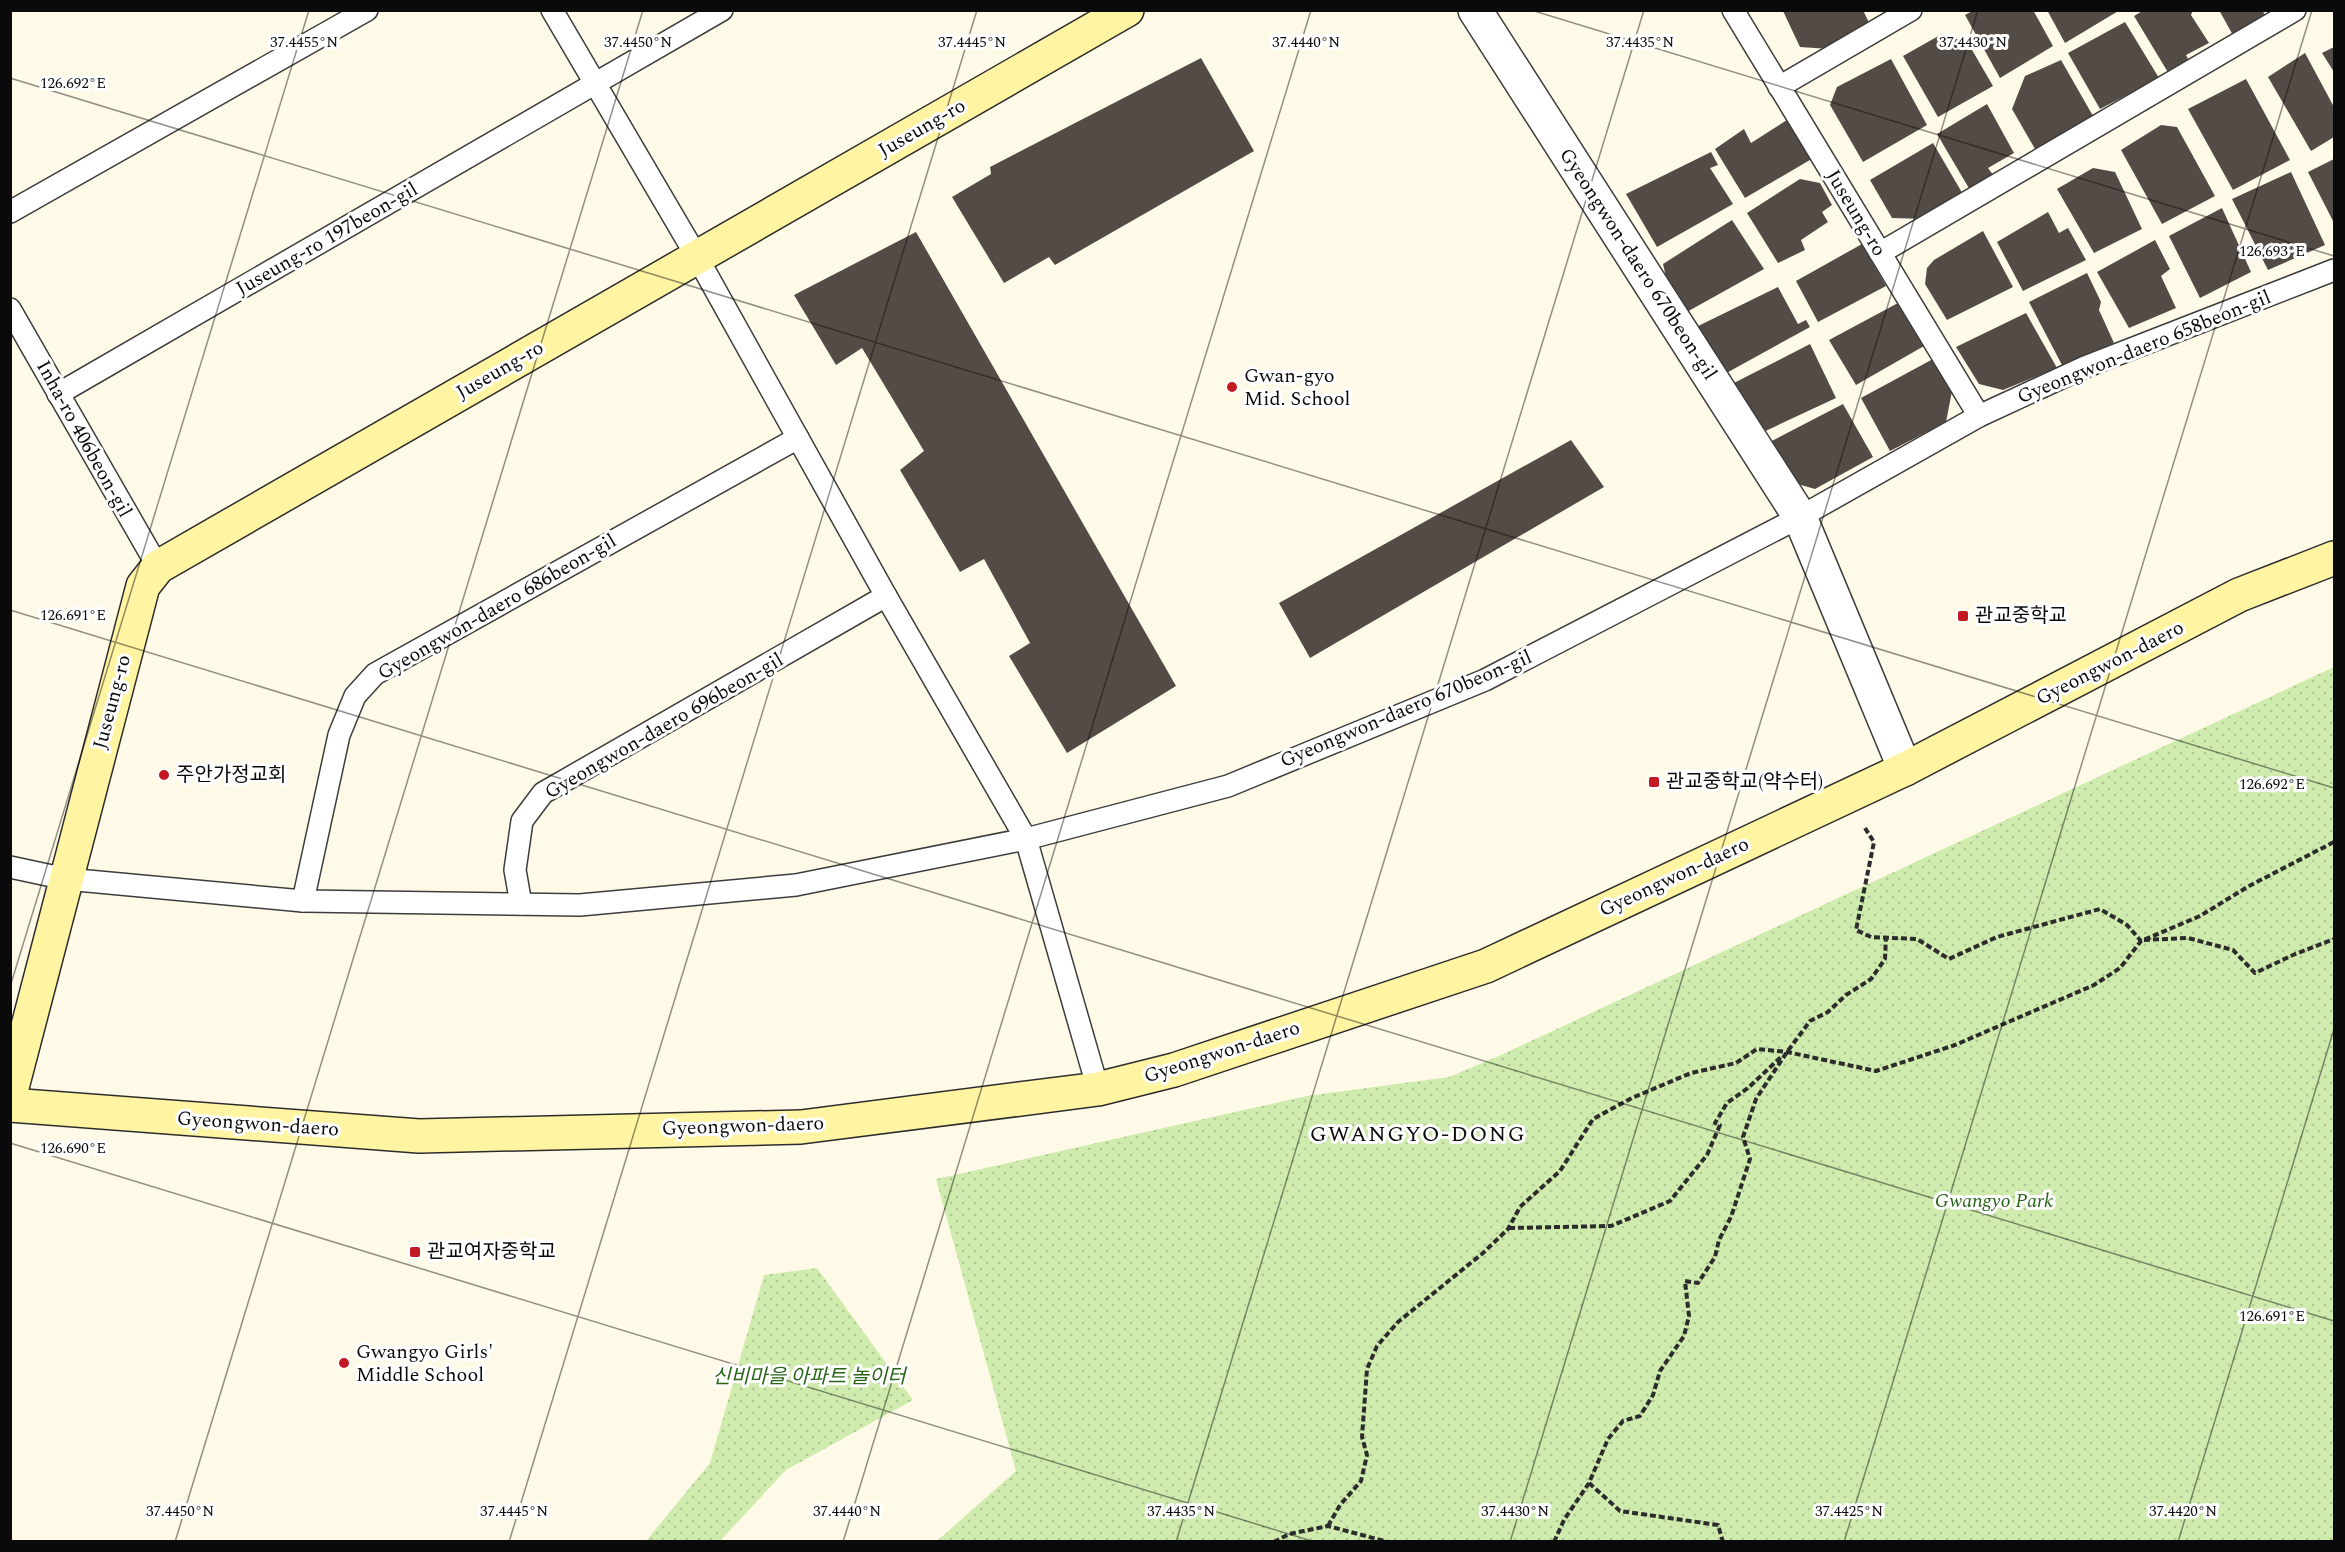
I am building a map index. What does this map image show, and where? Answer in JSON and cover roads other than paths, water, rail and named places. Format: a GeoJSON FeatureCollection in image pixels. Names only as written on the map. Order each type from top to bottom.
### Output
{"type":"FeatureCollection","features":[{"type":"Feature","properties":{"kind":"main road","name":"Juseung-ro"},"geometry":{"type":"LineString","coordinates":[[10,1095],[143,586],[158,567],[1127,10]]}},
{"type":"Feature","properties":{"kind":"main road","name":"Gyeongwon-daero"},"geometry":{"type":"LineString","coordinates":[[10,1105],[419,1136],[801,1127],[1098,1089],[1174,1070],[1486,966],[1905,769],[2240,595],[2334,558]]}},
{"type":"Feature","properties":{"kind":"street","name":"Gyeongwon-daero 670beon-gil"},"geometry":{"type":"LineString","coordinates":[[1475,10],[1800,518],[1905,769]]}},
{"type":"Feature","properties":{"kind":"lane"},"geometry":{"type":"LineString","coordinates":[[10,212],[367,10]]}},
{"type":"Feature","properties":{"kind":"lane"},"geometry":{"type":"LineString","coordinates":[[552,10],[697,257],[886,596],[1026,839],[1098,1089]]}},
{"type":"Feature","properties":{"kind":"lane","name":"Juseung-ro 197beon-gil"},"geometry":{"type":"LineString","coordinates":[[58,394],[722,10]]}},
{"type":"Feature","properties":{"kind":"lane","name":"Juseung-ro"},"geometry":{"type":"LineString","coordinates":[[1733,10],[1979,416]]}},
{"type":"Feature","properties":{"kind":"lane"},"geometry":{"type":"LineString","coordinates":[[1779,87],[1911,10]]}},
{"type":"Feature","properties":{"kind":"lane"},"geometry":{"type":"LineString","coordinates":[[1880,253],[2295,10]]}},
{"type":"Feature","properties":{"kind":"lane","name":"Gyeongwon-daero 658beon-gil"},"geometry":{"type":"LineString","coordinates":[[1800,518],[1979,416],[2085,367],[2334,270]]}},
{"type":"Feature","properties":{"kind":"lane","name":"Inha-ro 406beon-gil"},"geometry":{"type":"LineString","coordinates":[[10,309],[158,567]]}},
{"type":"Feature","properties":{"kind":"lane","name":"Gyeongwon-daero 686beon-gil"},"geometry":{"type":"LineString","coordinates":[[303,901],[339,735],[355,696],[375,674],[798,438]]}},
{"type":"Feature","properties":{"kind":"lane","name":"Gyeongwon-daero 670beon-gil"},"geometry":{"type":"LineString","coordinates":[[1026,839],[1228,786],[1485,680],[1800,518]]}},
{"type":"Feature","properties":{"kind":"lane","name":"Gyeongwon-daero 696beon-gil"},"geometry":{"type":"LineString","coordinates":[[521,904],[515,870],[522,821],[543,793],[886,596]]}},
{"type":"Feature","properties":{"kind":"lane"},"geometry":{"type":"LineString","coordinates":[[10,867],[66,879],[303,901],[580,905],[796,885],[1026,839]]}},
{"type":"Feature","properties":{"kind":"place","name":"Gwan-gyo Mid. School"},"geometry":{"type":"Point","coordinates":[1232,387]}},
{"type":"Feature","properties":{"kind":"place","name":"관교중학교"},"geometry":{"type":"Point","coordinates":[1963,616]}},
{"type":"Feature","properties":{"kind":"place","name":"주안가정교회"},"geometry":{"type":"Point","coordinates":[164,775]}},
{"type":"Feature","properties":{"kind":"place","name":"관교중학교(약수터)"},"geometry":{"type":"Point","coordinates":[1654,782]}},
{"type":"Feature","properties":{"kind":"place","name":"관교여자중학교"},"geometry":{"type":"Point","coordinates":[415,1252]}},
{"type":"Feature","properties":{"kind":"place","name":"Gwangyo Girls' Middle School"},"geometry":{"type":"Point","coordinates":[344,1363]}},
{"type":"Feature","properties":{"kind":"district","name":"GWANGYO-DONG"},"geometry":{"type":"Point","coordinates":[1418,1134]}},
{"type":"Feature","properties":{"kind":"park label","name":"Gwangyo Park"},"geometry":{"type":"Point","coordinates":[1994,1201]}},
{"type":"Feature","properties":{"kind":"park label","name":"신비마을 아파트 놀이터"},"geometry":{"type":"Point","coordinates":[809,1377]}}]}
